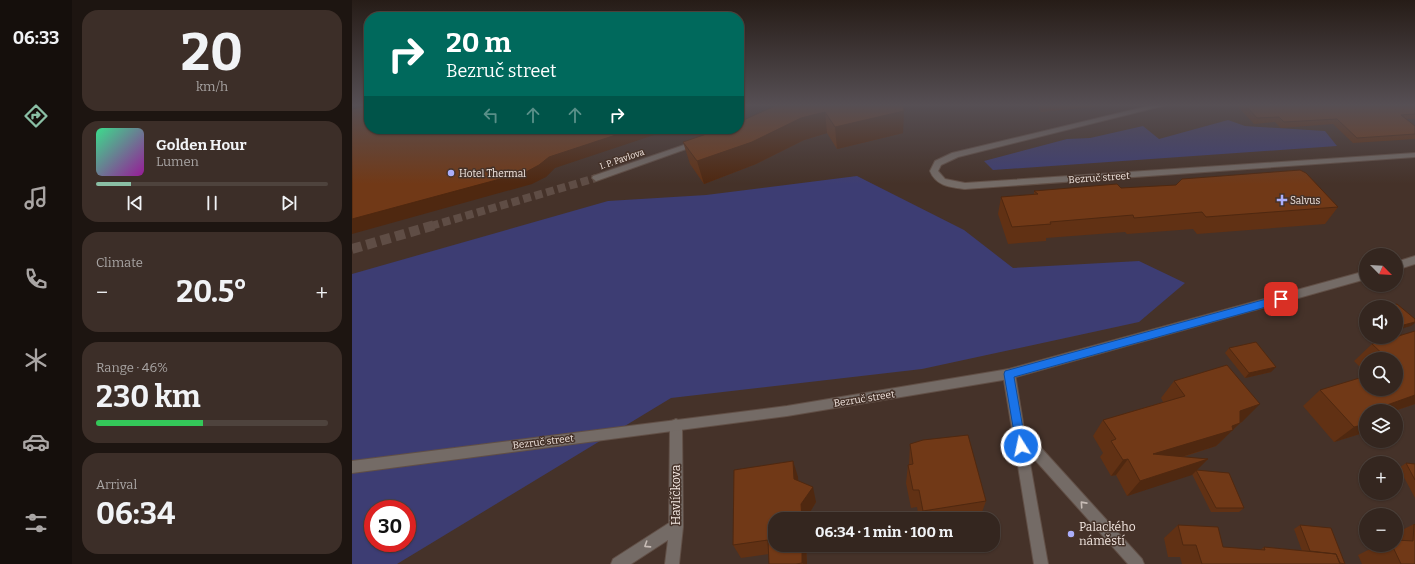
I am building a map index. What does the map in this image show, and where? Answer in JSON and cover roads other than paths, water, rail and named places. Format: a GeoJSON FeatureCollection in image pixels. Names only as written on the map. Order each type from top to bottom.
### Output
{"type":"FeatureCollection","features":[{"type":"Feature","properties":{"kind":"street","name":"Bezruč street"},"geometry":{"type":"LineString","coordinates":[[1053,131],[955,155],[938,163],[935,166],[935,174],[947,183],[971,186],[1415,155]]}},
{"type":"Feature","properties":{"kind":"street","name":"I. P. Pavlova"},"geometry":{"type":"LineString","coordinates":[[596,178],[701,143]]}},
{"type":"Feature","properties":{"kind":"street"},"geometry":{"type":"LineString","coordinates":[[1403,264],[1415,260]]}},
{"type":"Feature","properties":{"kind":"street","name":"Bezruč street"},"geometry":{"type":"LineString","coordinates":[[352,467],[787,411],[1009,374],[1359,277]]}},
{"type":"Feature","properties":{"kind":"street"},"geometry":{"type":"LineString","coordinates":[[1009,374],[1041,564]]}},
{"type":"Feature","properties":{"kind":"street","name":"Havlíčkova"},"geometry":{"type":"LineString","coordinates":[[672,564],[676,527],[676,425]]}},
{"type":"Feature","properties":{"kind":"street"},"geometry":{"type":"LineString","coordinates":[[1018,432],[1138,564]]}},
{"type":"Feature","properties":{"kind":"street"},"geometry":{"type":"LineString","coordinates":[[618,564],[676,527]]}},
{"type":"Feature","properties":{"kind":"tunnel"},"geometry":{"type":"LineString","coordinates":[[431,226],[596,178]]}},
{"type":"Feature","properties":{"kind":"tunnel"},"geometry":{"type":"LineString","coordinates":[[352,249],[435,225]]}},
{"type":"Feature","properties":{"kind":"place","name":"Hotel Thermal"},"geometry":{"type":"Point","coordinates":[451,173]}},
{"type":"Feature","properties":{"kind":"place","name":"Salvus"},"geometry":{"type":"Point","coordinates":[1282,200]}},
{"type":"Feature","properties":{"kind":"place","name":"Palackého náměstí"},"geometry":{"type":"Point","coordinates":[1071,534]}}]}
